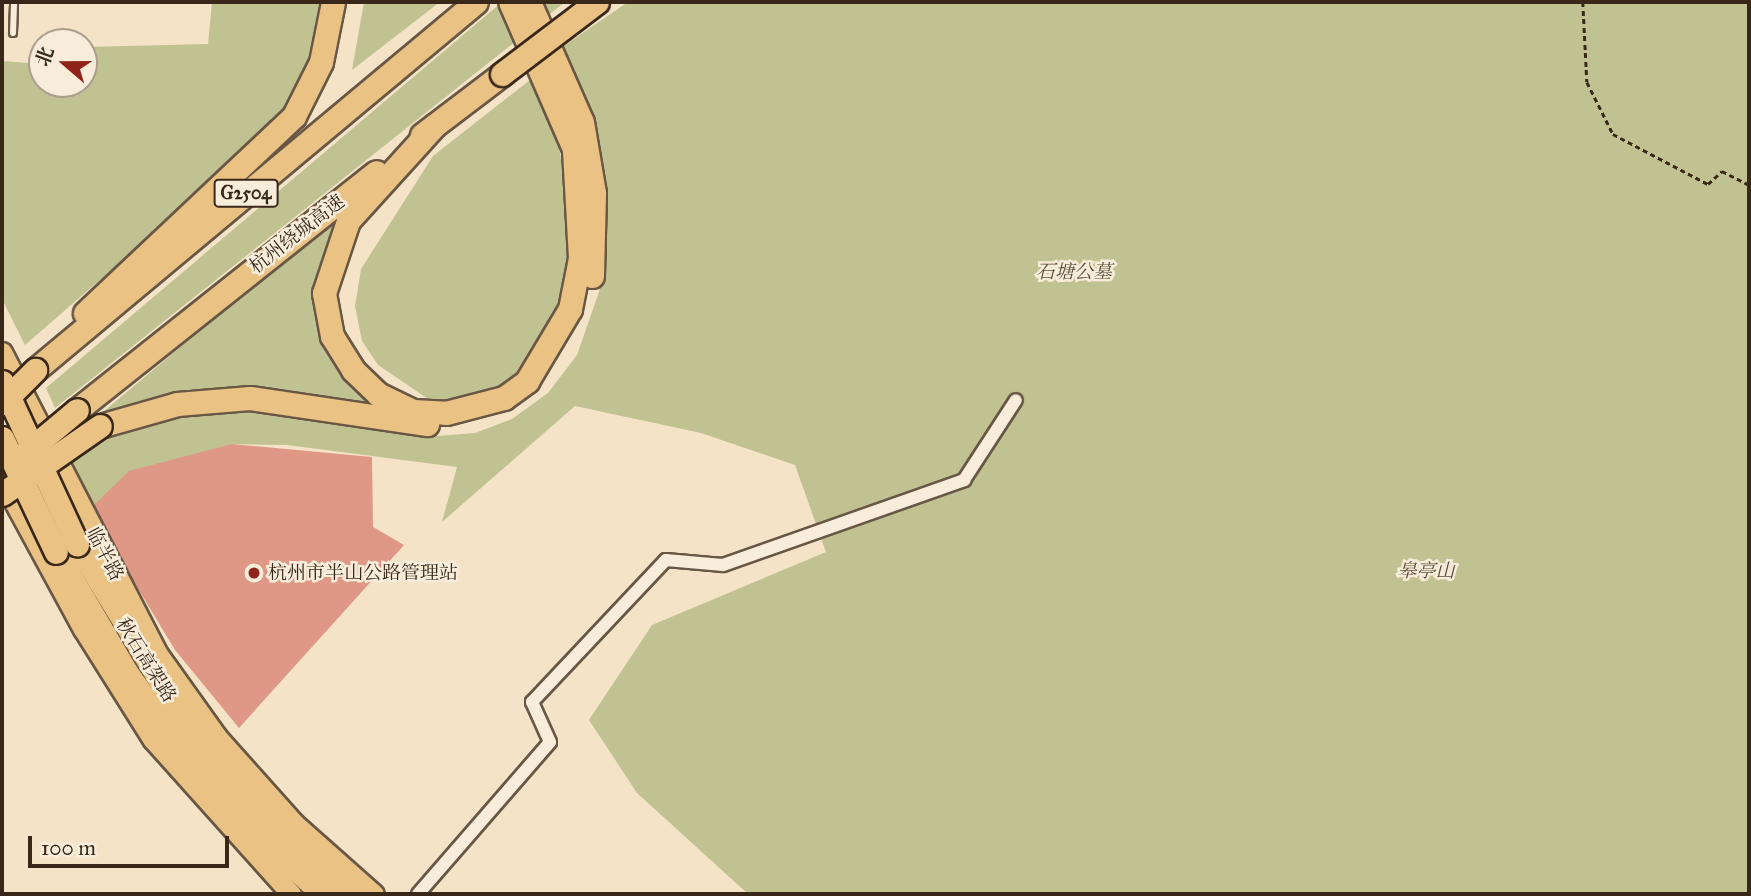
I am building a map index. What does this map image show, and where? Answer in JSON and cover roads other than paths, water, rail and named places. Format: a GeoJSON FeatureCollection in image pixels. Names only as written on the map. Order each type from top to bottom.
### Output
{"type":"FeatureCollection","features":[{"type":"Feature","properties":{"kind":"highway"},"geometry":{"type":"LineString","coordinates":[[35,370],[109,286],[294,116],[321,62],[333,2]]}},
{"type":"Feature","properties":{"kind":"highway","name":"G2504"},"geometry":{"type":"LineString","coordinates":[[2,403],[35,370],[476,2]]}},
{"type":"Feature","properties":{"kind":"highway"},"geometry":{"type":"LineString","coordinates":[[434,126],[348,221],[324,293],[332,336],[353,370],[378,394],[413,411],[446,413],[504,398],[527,381],[570,309],[580,258],[574,149],[510,2]]}},
{"type":"Feature","properties":{"kind":"highway"},"geometry":{"type":"LineString","coordinates":[[2,494],[100,426],[177,404],[250,398],[405,423],[471,424],[525,400],[550,375],[570,344],[592,277],[594,193],[573,94],[529,2]]}},
{"type":"Feature","properties":{"kind":"highway","name":"杭州绕城高速"},"geometry":{"type":"LineString","coordinates":[[2,473],[77,410],[434,126],[597,2]]}},
{"type":"Feature","properties":{"kind":"highway","name":"秋石高架路"},"geometry":{"type":"LineString","coordinates":[[2,382],[77,544],[157,680],[258,808],[351,894]]}},
{"type":"Feature","properties":{"kind":"highway","name":"秋石高架路"},"geometry":{"type":"LineString","coordinates":[[2,438],[62,563],[157,717],[245,822],[323,894]]}},
{"type":"Feature","properties":{"kind":"main road","name":"临半路"},"geometry":{"type":"LineString","coordinates":[[2,352],[158,654],[218,738],[286,813],[373,894]]}},
{"type":"Feature","properties":{"kind":"main road"},"geometry":{"type":"LineString","coordinates":[[2,480],[83,629],[153,740],[291,894]]}},
{"type":"Feature","properties":{"kind":"street"},"geometry":{"type":"LineString","coordinates":[[418,894],[550,742],[532,702],[666,560],[723,565],[964,480],[1016,400]]}},
{"type":"Feature","properties":{"kind":"lane"},"geometry":{"type":"LineString","coordinates":[[13,2],[13,33]]}},
{"type":"Feature","properties":{"kind":"place","name":"杭州市半山公路管理站"},"geometry":{"type":"Point","coordinates":[254,573]}},
{"type":"Feature","properties":{"kind":"park label","name":"石塘公墓"},"geometry":{"type":"Point","coordinates":[1074,272]}},
{"type":"Feature","properties":{"kind":"park label","name":"皋亭山"},"geometry":{"type":"Point","coordinates":[1426,571]}}]}
